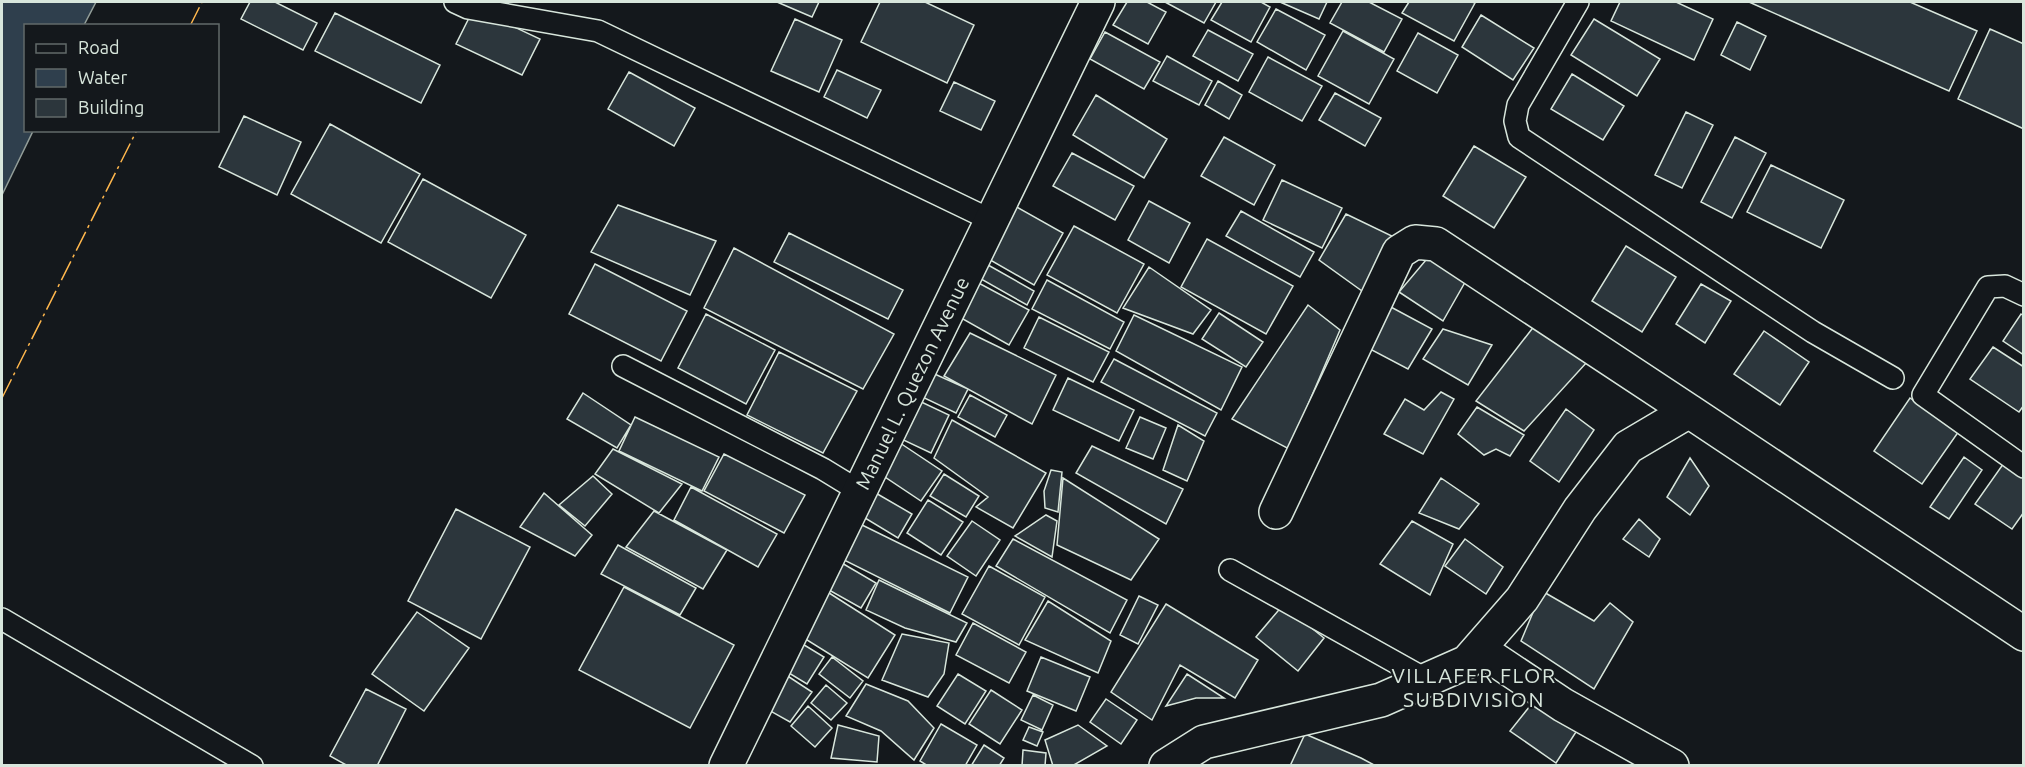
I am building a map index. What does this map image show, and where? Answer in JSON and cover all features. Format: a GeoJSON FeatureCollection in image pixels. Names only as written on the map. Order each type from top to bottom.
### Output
{"type":"FeatureCollection","features":[{"type":"Feature","properties":{"kind":"street","name":"Manuel L. Quezon Avenue"},"geometry":{"type":"LineString","coordinates":[[726,765],[1098,2]]}},
{"type":"Feature","properties":{"kind":"street"},"geometry":{"type":"LineString","coordinates":[[1276,512],[1399,252],[1415,242],[1436,244],[2024,634]]}},
{"type":"Feature","properties":{"kind":"street"},"geometry":{"type":"LineString","coordinates":[[1166,765],[1204,742],[1381,700],[1467,662],[1522,599],[1580,509],[1628,447],[1689,411]]}},
{"type":"Feature","properties":{"kind":"street"},"geometry":{"type":"LineString","coordinates":[[1479,650],[1563,705],[1672,765]]}},
{"type":"Feature","properties":{"kind":"lane"},"geometry":{"type":"LineString","coordinates":[[455,2],[468,8],[598,31],[991,220]]}},
{"type":"Feature","properties":{"kind":"lane"},"geometry":{"type":"LineString","coordinates":[[1578,2],[1518,105],[1515,121],[1519,137],[1813,332],[1893,378]]}},
{"type":"Feature","properties":{"kind":"lane"},"geometry":{"type":"LineString","coordinates":[[2024,295],[2005,286],[1988,287],[1923,395],[2024,467]]}},
{"type":"Feature","properties":{"kind":"lane"},"geometry":{"type":"LineString","coordinates":[[623,366],[823,469],[859,491]]}},
{"type":"Feature","properties":{"kind":"lane"},"geometry":{"type":"LineString","coordinates":[[1230,570],[1427,680]]}},
{"type":"Feature","properties":{"kind":"lane"},"geometry":{"type":"LineString","coordinates":[[2,619],[252,765]]}},
{"type":"Feature","properties":{"kind":"water"},"geometry":{"type":"Polygon","coordinates":[[[2,2],[96,2],[85,24],[24,24],[24,132],[33,132],[2,195],[2,2]]]}},
{"type":"Feature","properties":{"kind":"building"},"geometry":{"type":"Polygon","coordinates":[[[250,2],[275,2],[317,23],[303,50],[241,19],[250,2]]]}},
{"type":"Feature","properties":{"kind":"building"},"geometry":{"type":"Polygon","coordinates":[[[777,2],[819,2],[812,17],[777,2]]]}},
{"type":"Feature","properties":{"kind":"building"},"geometry":{"type":"Polygon","coordinates":[[[880,2],[925,2],[974,25],[947,83],[861,42],[880,2]]]}},
{"type":"Feature","properties":{"kind":"building"},"geometry":{"type":"Polygon","coordinates":[[[1127,2],[1147,2],[1166,12],[1148,44],[1113,25],[1127,2]]]}},
{"type":"Feature","properties":{"kind":"building"},"geometry":{"type":"Polygon","coordinates":[[[1165,2],[1216,2],[1204,23],[1165,2]]]}},
{"type":"Feature","properties":{"kind":"building"},"geometry":{"type":"Polygon","coordinates":[[[1222,2],[1261,2],[1270,7],[1251,42],[1211,20],[1222,2]]]}},
{"type":"Feature","properties":{"kind":"building"},"geometry":{"type":"Polygon","coordinates":[[[1280,2],[1327,2],[1319,19],[1280,2]]]}},
{"type":"Feature","properties":{"kind":"building"},"geometry":{"type":"Polygon","coordinates":[[[1342,2],[1369,2],[1402,19],[1384,52],[1330,23],[1342,2]]]}},
{"type":"Feature","properties":{"kind":"building"},"geometry":{"type":"Polygon","coordinates":[[[1409,2],[1475,3],[1454,41],[1402,13],[1409,2]]]}},
{"type":"Feature","properties":{"kind":"building"},"geometry":{"type":"Polygon","coordinates":[[[1620,2],[1676,2],[1713,19],[1694,60],[1611,21],[1620,2]]]}},
{"type":"Feature","properties":{"kind":"building"},"geometry":{"type":"Polygon","coordinates":[[[1749,2],[1910,2],[1977,31],[1949,91],[1749,2]]]}},
{"type":"Feature","properties":{"kind":"building"},"geometry":{"type":"Polygon","coordinates":[[[474,8],[540,39],[522,75],[456,44],[474,8]]]}},
{"type":"Feature","properties":{"kind":"building"},"geometry":{"type":"Polygon","coordinates":[[[1276,9],[1325,35],[1306,70],[1257,42],[1276,9]]]}},
{"type":"Feature","properties":{"kind":"building"},"geometry":{"type":"Polygon","coordinates":[[[335,13],[440,65],[421,103],[315,51],[335,13]]]}},
{"type":"Feature","properties":{"kind":"building"},"geometry":{"type":"Polygon","coordinates":[[[1481,15],[1534,48],[1513,80],[1462,47],[1481,15]]]}},
{"type":"Feature","properties":{"kind":"building"},"geometry":{"type":"Polygon","coordinates":[[[795,19],[842,40],[819,92],[771,71],[795,19]]]}},
{"type":"Feature","properties":{"kind":"building"},"geometry":{"type":"Polygon","coordinates":[[[1594,19],[1660,59],[1637,96],[1571,55],[1594,19]]]}},
{"type":"Feature","properties":{"kind":"building"},"geometry":{"type":"Polygon","coordinates":[[[1737,22],[1766,36],[1750,70],[1721,55],[1737,22]]]}},
{"type":"Feature","properties":{"kind":"building"},"geometry":{"type":"Polygon","coordinates":[[[1990,29],[2024,44],[2024,129],[1958,99],[1990,29]]]}},
{"type":"Feature","properties":{"kind":"building"},"geometry":{"type":"Polygon","coordinates":[[[1208,30],[1253,54],[1238,81],[1193,56],[1208,30]]]}},
{"type":"Feature","properties":{"kind":"building"},"geometry":{"type":"Polygon","coordinates":[[[1343,31],[1394,59],[1369,104],[1318,76],[1343,31]]]}},
{"type":"Feature","properties":{"kind":"building"},"geometry":{"type":"Polygon","coordinates":[[[1105,32],[1160,62],[1144,89],[1090,59],[1105,32]]]}},
{"type":"Feature","properties":{"kind":"building"},"geometry":{"type":"Polygon","coordinates":[[[1418,33],[1458,55],[1437,93],[1397,71],[1418,33]]]}},
{"type":"Feature","properties":{"kind":"building"},"geometry":{"type":"Polygon","coordinates":[[[1167,56],[1212,81],[1199,105],[1153,81],[1167,56]]]}},
{"type":"Feature","properties":{"kind":"building"},"geometry":{"type":"Polygon","coordinates":[[[1268,57],[1322,86],[1302,121],[1249,92],[1268,57]]]}},
{"type":"Feature","properties":{"kind":"building"},"geometry":{"type":"Polygon","coordinates":[[[837,70],[881,90],[867,118],[824,97],[837,70]]]}},
{"type":"Feature","properties":{"kind":"building"},"geometry":{"type":"Polygon","coordinates":[[[629,72],[695,108],[674,146],[608,109],[629,72]]]}},
{"type":"Feature","properties":{"kind":"building"},"geometry":{"type":"Polygon","coordinates":[[[1572,74],[1624,106],[1603,140],[1551,109],[1572,74]]]}},
{"type":"Feature","properties":{"kind":"building"},"geometry":{"type":"Polygon","coordinates":[[[1218,81],[1242,95],[1229,119],[1205,105],[1218,81]]]}},
{"type":"Feature","properties":{"kind":"building"},"geometry":{"type":"Polygon","coordinates":[[[954,82],[995,101],[981,130],[940,111],[954,82]]]}},
{"type":"Feature","properties":{"kind":"building"},"geometry":{"type":"Polygon","coordinates":[[[1335,93],[1381,118],[1365,146],[1319,120],[1335,93]]]}},
{"type":"Feature","properties":{"kind":"building"},"geometry":{"type":"Polygon","coordinates":[[[1096,95],[1167,139],[1144,178],[1073,135],[1096,95]]]}},
{"type":"Feature","properties":{"kind":"building"},"geometry":{"type":"Polygon","coordinates":[[[1686,112],[1713,125],[1682,188],[1655,175],[1686,112]]]}},
{"type":"Feature","properties":{"kind":"building"},"geometry":{"type":"Polygon","coordinates":[[[244,116],[301,142],[277,195],[219,167],[244,116]]]}},
{"type":"Feature","properties":{"kind":"building"},"geometry":{"type":"Polygon","coordinates":[[[330,124],[420,174],[381,243],[291,194],[330,124]]]}},
{"type":"Feature","properties":{"kind":"building"},"geometry":{"type":"Polygon","coordinates":[[[1224,137],[1275,165],[1254,205],[1201,176],[1224,137]]]}},
{"type":"Feature","properties":{"kind":"building"},"geometry":{"type":"Polygon","coordinates":[[[1735,137],[1766,153],[1732,218],[1701,202],[1735,137]]]}},
{"type":"Feature","properties":{"kind":"building"},"geometry":{"type":"Polygon","coordinates":[[[1474,146],[1526,177],[1494,228],[1443,196],[1474,146]]]}},
{"type":"Feature","properties":{"kind":"building"},"geometry":{"type":"Polygon","coordinates":[[[1072,153],[1134,186],[1115,220],[1053,186],[1072,153]]]}},
{"type":"Feature","properties":{"kind":"building"},"geometry":{"type":"Polygon","coordinates":[[[1771,165],[1844,200],[1821,248],[1747,212],[1771,165]]]}},
{"type":"Feature","properties":{"kind":"building"},"geometry":{"type":"Polygon","coordinates":[[[423,179],[526,235],[491,298],[388,242],[423,179]]]}},
{"type":"Feature","properties":{"kind":"building"},"geometry":{"type":"Polygon","coordinates":[[[1282,180],[1342,208],[1322,248],[1263,220],[1282,180]]]}},
{"type":"Feature","properties":{"kind":"building"},"geometry":{"type":"Polygon","coordinates":[[[1149,201],[1190,223],[1169,263],[1128,240],[1149,201]]]}},
{"type":"Feature","properties":{"kind":"building"},"geometry":{"type":"Polygon","coordinates":[[[618,205],[716,241],[690,295],[591,252],[618,205]]]}},
{"type":"Feature","properties":{"kind":"building"},"geometry":{"type":"Polygon","coordinates":[[[1013,205],[1063,233],[1034,285],[985,257],[1013,205]]]}},
{"type":"Feature","properties":{"kind":"building"},"geometry":{"type":"Polygon","coordinates":[[[1241,211],[1314,252],[1300,277],[1226,236],[1241,211]]]}},
{"type":"Feature","properties":{"kind":"building"},"geometry":{"type":"Polygon","coordinates":[[[1346,214],[1396,238],[1362,291],[1319,260],[1346,214]]]}},
{"type":"Feature","properties":{"kind":"building"},"geometry":{"type":"Polygon","coordinates":[[[1074,226],[1144,264],[1117,313],[1047,275],[1074,226]]]}},
{"type":"Feature","properties":{"kind":"building"},"geometry":{"type":"Polygon","coordinates":[[[789,233],[903,290],[888,319],[774,262],[789,233]]]}},
{"type":"Feature","properties":{"kind":"building"},"geometry":{"type":"Polygon","coordinates":[[[1207,239],[1293,286],[1266,334],[1181,287],[1207,239]]]}},
{"type":"Feature","properties":{"kind":"building"},"geometry":{"type":"Polygon","coordinates":[[[1626,246],[1676,277],[1642,332],[1592,301],[1626,246]]]}},
{"type":"Feature","properties":{"kind":"building"},"geometry":{"type":"Polygon","coordinates":[[[734,248],[894,334],[863,389],[704,308],[734,248]]]}},
{"type":"Feature","properties":{"kind":"building"},"geometry":{"type":"Polygon","coordinates":[[[1431,254],[1468,277],[1443,321],[1399,292],[1431,254]]]}},
{"type":"Feature","properties":{"kind":"building"},"geometry":{"type":"Polygon","coordinates":[[[981,261],[1034,291],[1027,305],[974,275],[981,261]]]}},
{"type":"Feature","properties":{"kind":"building"},"geometry":{"type":"Polygon","coordinates":[[[595,264],[687,311],[661,361],[569,314],[595,264]]]}},
{"type":"Feature","properties":{"kind":"building"},"geometry":{"type":"Polygon","coordinates":[[[1149,267],[1211,310],[1193,334],[1123,308],[1149,267]]]}},
{"type":"Feature","properties":{"kind":"building"},"geometry":{"type":"Polygon","coordinates":[[[973,280],[1029,310],[1009,345],[954,314],[973,280]]]}},
{"type":"Feature","properties":{"kind":"building"},"geometry":{"type":"Polygon","coordinates":[[[1047,280],[1124,322],[1110,349],[1032,309],[1047,280]]]}},
{"type":"Feature","properties":{"kind":"building"},"geometry":{"type":"Polygon","coordinates":[[[1701,284],[1731,301],[1705,343],[1676,324],[1701,284]]]}},
{"type":"Feature","properties":{"kind":"building"},"geometry":{"type":"Polygon","coordinates":[[[1308,305],[1340,330],[1289,449],[1232,419],[1308,305]]]}},
{"type":"Feature","properties":{"kind":"building"},"geometry":{"type":"Polygon","coordinates":[[[1389,306],[1432,329],[1408,369],[1368,348],[1389,306]]]}},
{"type":"Feature","properties":{"kind":"building"},"geometry":{"type":"Polygon","coordinates":[[[1219,313],[1263,342],[1246,367],[1202,339],[1219,313]]]}},
{"type":"Feature","properties":{"kind":"building"},"geometry":{"type":"Polygon","coordinates":[[[706,314],[775,350],[746,404],[678,368],[706,314]]]}},
{"type":"Feature","properties":{"kind":"building"},"geometry":{"type":"Polygon","coordinates":[[[2021,314],[2024,316],[2024,355],[2003,341],[2021,314]]]}},
{"type":"Feature","properties":{"kind":"building"},"geometry":{"type":"Polygon","coordinates":[[[1134,315],[1242,367],[1221,410],[1116,351],[1134,315]]]}},
{"type":"Feature","properties":{"kind":"building"},"geometry":{"type":"Polygon","coordinates":[[[1039,317],[1109,352],[1093,382],[1024,348],[1039,317]]]}},
{"type":"Feature","properties":{"kind":"building"},"geometry":{"type":"Polygon","coordinates":[[[1535,325],[1588,361],[1524,431],[1476,401],[1535,325]]]}},
{"type":"Feature","properties":{"kind":"building"},"geometry":{"type":"Polygon","coordinates":[[[1443,329],[1492,345],[1468,385],[1423,359],[1443,329]]]}},
{"type":"Feature","properties":{"kind":"building"},"geometry":{"type":"Polygon","coordinates":[[[1764,331],[1809,362],[1780,405],[1734,374],[1764,331]]]}},
{"type":"Feature","properties":{"kind":"building"},"geometry":{"type":"Polygon","coordinates":[[[970,333],[1056,375],[1032,424],[944,376],[970,333]]]}},
{"type":"Feature","properties":{"kind":"building"},"geometry":{"type":"Polygon","coordinates":[[[1993,347],[2024,367],[2024,405],[2019,412],[1970,379],[1993,347]]]}},
{"type":"Feature","properties":{"kind":"building"},"geometry":{"type":"Polygon","coordinates":[[[779,352],[857,391],[823,453],[747,415],[779,352]]]}},
{"type":"Feature","properties":{"kind":"building"},"geometry":{"type":"Polygon","coordinates":[[[1114,359],[1217,413],[1205,436],[1101,382],[1114,359]]]}},
{"type":"Feature","properties":{"kind":"building"},"geometry":{"type":"Polygon","coordinates":[[[928,371],[968,389],[956,413],[918,395],[928,371]]]}},
{"type":"Feature","properties":{"kind":"building"},"geometry":{"type":"Polygon","coordinates":[[[1068,378],[1134,410],[1119,441],[1053,410],[1068,378]]]}},
{"type":"Feature","properties":{"kind":"building"},"geometry":{"type":"Polygon","coordinates":[[[1441,392],[1454,399],[1423,454],[1384,434],[1405,399],[1424,410],[1441,392]]]}},
{"type":"Feature","properties":{"kind":"building"},"geometry":{"type":"Polygon","coordinates":[[[583,393],[631,425],[617,448],[567,419],[583,393]]]}},
{"type":"Feature","properties":{"kind":"building"},"geometry":{"type":"Polygon","coordinates":[[[970,395],[1007,415],[995,437],[958,417],[970,395]]]}},
{"type":"Feature","properties":{"kind":"building"},"geometry":{"type":"Polygon","coordinates":[[[1910,398],[1959,431],[1922,484],[1874,451],[1910,398]]]}},
{"type":"Feature","properties":{"kind":"building"},"geometry":{"type":"Polygon","coordinates":[[[915,399],[949,415],[931,453],[897,437],[915,399]]]}},
{"type":"Feature","properties":{"kind":"building"},"geometry":{"type":"Polygon","coordinates":[[[1477,407],[1524,435],[1510,456],[1496,449],[1484,455],[1458,434],[1477,407]]]}},
{"type":"Feature","properties":{"kind":"building"},"geometry":{"type":"Polygon","coordinates":[[[1566,409],[1594,430],[1559,482],[1530,461],[1566,409]]]}},
{"type":"Feature","properties":{"kind":"building"},"geometry":{"type":"Polygon","coordinates":[[[635,417],[719,457],[702,491],[619,451],[635,417]]]}},
{"type":"Feature","properties":{"kind":"building"},"geometry":{"type":"Polygon","coordinates":[[[1140,417],[1166,428],[1153,459],[1126,448],[1140,417]]]}},
{"type":"Feature","properties":{"kind":"building"},"geometry":{"type":"Polygon","coordinates":[[[952,420],[1046,473],[1013,528],[976,507],[988,497],[934,458],[952,420]]]}},
{"type":"Feature","properties":{"kind":"building"},"geometry":{"type":"Polygon","coordinates":[[[1178,425],[1204,441],[1187,481],[1163,470],[1178,425]]]}},
{"type":"Feature","properties":{"kind":"building"},"geometry":{"type":"Polygon","coordinates":[[[897,441],[942,471],[921,501],[876,471],[897,441]]]}},
{"type":"Feature","properties":{"kind":"building"},"geometry":{"type":"Polygon","coordinates":[[[1092,446],[1183,489],[1166,524],[1076,473],[1092,446]]]}},
{"type":"Feature","properties":{"kind":"building"},"geometry":{"type":"Polygon","coordinates":[[[613,449],[682,484],[659,513],[595,474],[613,449]]]}},
{"type":"Feature","properties":{"kind":"building"},"geometry":{"type":"Polygon","coordinates":[[[724,454],[805,495],[784,533],[704,491],[724,454]]]}},
{"type":"Feature","properties":{"kind":"building"},"geometry":{"type":"Polygon","coordinates":[[[1964,457],[1982,470],[1949,519],[1930,507],[1964,457]]]}},
{"type":"Feature","properties":{"kind":"building"},"geometry":{"type":"Polygon","coordinates":[[[1690,458],[1709,486],[1690,515],[1667,497],[1690,458]]]}},
{"type":"Feature","properties":{"kind":"building"},"geometry":{"type":"Polygon","coordinates":[[[2006,460],[2024,472],[2024,512],[2012,529],[1975,504],[2006,460]]]}},
{"type":"Feature","properties":{"kind":"building"},"geometry":{"type":"Polygon","coordinates":[[[1051,470],[1062,472],[1058,512],[1045,508],[1044,491],[1051,470]]]}},
{"type":"Feature","properties":{"kind":"building"},"geometry":{"type":"Polygon","coordinates":[[[944,474],[979,496],[966,517],[930,496],[944,474]]]}},
{"type":"Feature","properties":{"kind":"building"},"geometry":{"type":"Polygon","coordinates":[[[593,476],[612,494],[585,526],[559,505],[593,476]]]}},
{"type":"Feature","properties":{"kind":"building"},"geometry":{"type":"Polygon","coordinates":[[[1063,478],[1159,539],[1131,580],[1057,545],[1063,478]]]}},
{"type":"Feature","properties":{"kind":"building"},"geometry":{"type":"Polygon","coordinates":[[[1441,478],[1479,504],[1459,529],[1419,513],[1441,478]]]}},
{"type":"Feature","properties":{"kind":"building"},"geometry":{"type":"Polygon","coordinates":[[[691,487],[777,534],[758,567],[674,520],[691,487]]]}},
{"type":"Feature","properties":{"kind":"building"},"geometry":{"type":"Polygon","coordinates":[[[874,492],[912,514],[898,538],[860,515],[874,492]]]}},
{"type":"Feature","properties":{"kind":"building"},"geometry":{"type":"Polygon","coordinates":[[[544,493],[592,535],[575,556],[520,527],[544,493]]]}},
{"type":"Feature","properties":{"kind":"building"},"geometry":{"type":"Polygon","coordinates":[[[928,500],[963,522],[941,555],[907,533],[928,500]]]}},
{"type":"Feature","properties":{"kind":"building"},"geometry":{"type":"Polygon","coordinates":[[[456,509],[530,547],[481,639],[408,601],[456,509]]]}},
{"type":"Feature","properties":{"kind":"building"},"geometry":{"type":"Polygon","coordinates":[[[654,511],[727,550],[703,589],[626,547],[654,511]]]}},
{"type":"Feature","properties":{"kind":"building"},"geometry":{"type":"Polygon","coordinates":[[[1046,515],[1057,521],[1052,557],[1015,536],[1046,515]]]}},
{"type":"Feature","properties":{"kind":"building"},"geometry":{"type":"Polygon","coordinates":[[[1639,519],[1660,539],[1649,557],[1623,539],[1639,519]]]}},
{"type":"Feature","properties":{"kind":"building"},"geometry":{"type":"Polygon","coordinates":[[[972,521],[1000,540],[976,576],[947,556],[972,521]]]}},
{"type":"Feature","properties":{"kind":"building"},"geometry":{"type":"Polygon","coordinates":[[[1412,521],[1453,544],[1430,595],[1380,564],[1412,521]]]}},
{"type":"Feature","properties":{"kind":"building"},"geometry":{"type":"Polygon","coordinates":[[[858,523],[968,577],[950,613],[840,558],[858,523]]]}},
{"type":"Feature","properties":{"kind":"building"},"geometry":{"type":"Polygon","coordinates":[[[1013,539],[1127,600],[1110,633],[996,566],[1013,539]]]}},
{"type":"Feature","properties":{"kind":"building"},"geometry":{"type":"Polygon","coordinates":[[[1465,539],[1503,567],[1486,594],[1445,566],[1465,539]]]}},
{"type":"Feature","properties":{"kind":"building"},"geometry":{"type":"Polygon","coordinates":[[[618,545],[696,588],[680,615],[601,574],[618,545]]]}},
{"type":"Feature","properties":{"kind":"building"},"geometry":{"type":"Polygon","coordinates":[[[835,559],[876,583],[861,608],[820,585],[835,559]]]}},
{"type":"Feature","properties":{"kind":"building"},"geometry":{"type":"Polygon","coordinates":[[[989,566],[1045,597],[1019,645],[962,614],[989,566]]]}},
{"type":"Feature","properties":{"kind":"building"},"geometry":{"type":"Polygon","coordinates":[[[879,580],[967,623],[956,642],[905,628],[866,610],[879,580]]]}},
{"type":"Feature","properties":{"kind":"building"},"geometry":{"type":"Polygon","coordinates":[[[624,587],[734,645],[690,728],[579,670],[624,587]]]}},
{"type":"Feature","properties":{"kind":"building"},"geometry":{"type":"Polygon","coordinates":[[[826,591],[895,635],[868,678],[799,635],[826,591]]]}},
{"type":"Feature","properties":{"kind":"building"},"geometry":{"type":"Polygon","coordinates":[[[1542,591],[1594,621],[1610,603],[1633,622],[1594,689],[1521,641],[1542,591]]]}},
{"type":"Feature","properties":{"kind":"building"},"geometry":{"type":"Polygon","coordinates":[[[1139,596],[1158,605],[1138,644],[1120,635],[1139,596]]]}},
{"type":"Feature","properties":{"kind":"building"},"geometry":{"type":"Polygon","coordinates":[[[1048,601],[1111,641],[1098,673],[1025,640],[1048,601]]]}},
{"type":"Feature","properties":{"kind":"building"},"geometry":{"type":"Polygon","coordinates":[[[1166,604],[1258,660],[1235,698],[1180,665],[1152,720],[1111,692],[1166,604]]]}},
{"type":"Feature","properties":{"kind":"building"},"geometry":{"type":"Polygon","coordinates":[[[1283,605],[1324,638],[1298,671],[1256,637],[1283,605]]]}},
{"type":"Feature","properties":{"kind":"building"},"geometry":{"type":"Polygon","coordinates":[[[417,612],[469,648],[424,711],[372,674],[417,612]]]}},
{"type":"Feature","properties":{"kind":"building"},"geometry":{"type":"Polygon","coordinates":[[[973,623],[1026,652],[1009,683],[956,655],[973,623]]]}},
{"type":"Feature","properties":{"kind":"building"},"geometry":{"type":"Polygon","coordinates":[[[902,634],[949,643],[944,674],[928,697],[882,680],[902,634]]]}},
{"type":"Feature","properties":{"kind":"building"},"geometry":{"type":"Polygon","coordinates":[[[796,640],[824,657],[807,684],[779,667],[796,640]]]}},
{"type":"Feature","properties":{"kind":"building"},"geometry":{"type":"Polygon","coordinates":[[[832,657],[863,681],[850,698],[819,674],[832,657]]]}},
{"type":"Feature","properties":{"kind":"building"},"geometry":{"type":"Polygon","coordinates":[[[1041,657],[1090,677],[1076,711],[1027,691],[1041,657]]]}},
{"type":"Feature","properties":{"kind":"building"},"geometry":{"type":"Polygon","coordinates":[[[777,669],[812,692],[790,722],[758,704],[777,669]]]}},
{"type":"Feature","properties":{"kind":"building"},"geometry":{"type":"Polygon","coordinates":[[[958,674],[986,691],[965,724],[937,706],[958,674]]]}},
{"type":"Feature","properties":{"kind":"building"},"geometry":{"type":"Polygon","coordinates":[[[1187,674],[1224,698],[1196,698],[1166,706],[1187,674]]]}},
{"type":"Feature","properties":{"kind":"building"},"geometry":{"type":"Polygon","coordinates":[[[866,684],[908,701],[934,728],[914,760],[881,731],[846,716],[866,684]]]}},
{"type":"Feature","properties":{"kind":"building"},"geometry":{"type":"Polygon","coordinates":[[[826,685],[847,703],[831,720],[811,703],[826,685]]]}},
{"type":"Feature","properties":{"kind":"building"},"geometry":{"type":"Polygon","coordinates":[[[366,689],[406,709],[377,766],[348,766],[330,756],[366,689]]]}},
{"type":"Feature","properties":{"kind":"building"},"geometry":{"type":"Polygon","coordinates":[[[991,690],[1022,710],[1000,744],[969,724],[991,690]]]}},
{"type":"Feature","properties":{"kind":"building"},"geometry":{"type":"Polygon","coordinates":[[[1033,695],[1053,705],[1042,730],[1021,720],[1033,695]]]}},
{"type":"Feature","properties":{"kind":"building"},"geometry":{"type":"Polygon","coordinates":[[[1106,699],[1137,720],[1121,744],[1090,722],[1106,699]]]}},
{"type":"Feature","properties":{"kind":"building"},"geometry":{"type":"Polygon","coordinates":[[[1534,701],[1576,732],[1556,763],[1510,731],[1534,701]]]}},
{"type":"Feature","properties":{"kind":"building"},"geometry":{"type":"Polygon","coordinates":[[[808,706],[832,728],[815,747],[791,726],[808,706]]]}},
{"type":"Feature","properties":{"kind":"building"},"geometry":{"type":"Polygon","coordinates":[[[941,724],[977,745],[965,766],[928,766],[920,761],[941,724]]]}},
{"type":"Feature","properties":{"kind":"building"},"geometry":{"type":"Polygon","coordinates":[[[838,725],[879,736],[877,762],[831,758],[838,725]]]}},
{"type":"Feature","properties":{"kind":"building"},"geometry":{"type":"Polygon","coordinates":[[[1078,725],[1107,746],[1072,766],[1053,766],[1045,740],[1078,725]]]}},
{"type":"Feature","properties":{"kind":"building"},"geometry":{"type":"Polygon","coordinates":[[[1029,727],[1043,732],[1037,746],[1023,740],[1029,727]]]}},
{"type":"Feature","properties":{"kind":"building"},"geometry":{"type":"Polygon","coordinates":[[[1305,734],[1361,758],[1376,766],[1290,766],[1305,734]]]}},
{"type":"Feature","properties":{"kind":"building"},"geometry":{"type":"Polygon","coordinates":[[[984,745],[1004,758],[999,766],[971,766],[984,745]]]}},
{"type":"Feature","properties":{"kind":"building"},"geometry":{"type":"Polygon","coordinates":[[[1023,750],[1046,753],[1045,766],[1022,766],[1023,750]]]}},
{"type":"Feature","properties":{"kind":"power"},"geometry":{"type":"LineString","coordinates":[[191,24],[202,2]]}},
{"type":"Feature","properties":{"kind":"power"},"geometry":{"type":"LineString","coordinates":[[2,398],[136,132]]}},
{"type":"Feature","properties":{"kind":"district","name":"VILLAFER FLOR SUBDIVISION"},"geometry":{"type":"Point","coordinates":[1474,687]}}]}
